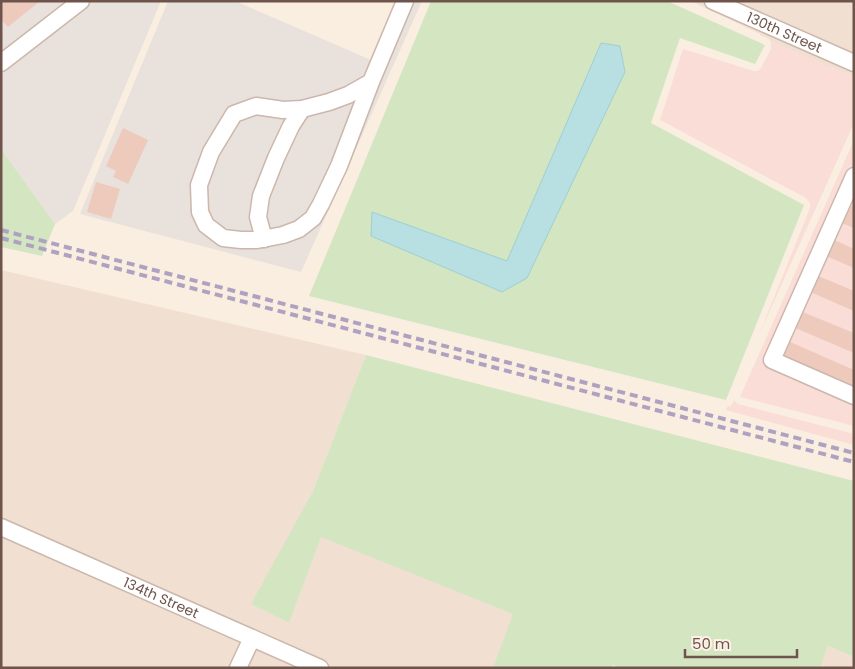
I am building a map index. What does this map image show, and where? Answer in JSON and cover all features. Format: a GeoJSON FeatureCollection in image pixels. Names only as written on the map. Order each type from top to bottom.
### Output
{"type":"FeatureCollection","features":[{"type":"Feature","properties":{"kind":"street"},"geometry":{"type":"LineString","coordinates":[[1,64],[80,1]]}},
{"type":"Feature","properties":{"kind":"street"},"geometry":{"type":"LineString","coordinates":[[371,82],[348,95],[302,109],[283,110],[256,106],[234,114],[211,152],[198,185],[200,212],[206,225],[223,238],[257,240],[283,235],[299,228],[313,218],[338,166],[405,1]]}},
{"type":"Feature","properties":{"kind":"street","name":"130th Street"},"geometry":{"type":"LineString","coordinates":[[713,1],[854,63]]}},
{"type":"Feature","properties":{"kind":"street"},"geometry":{"type":"LineString","coordinates":[[264,239],[258,217],[261,196],[290,126],[302,109]]}},
{"type":"Feature","properties":{"kind":"street"},"geometry":{"type":"LineString","coordinates":[[854,176],[772,360],[854,396]]}},
{"type":"Feature","properties":{"kind":"street","name":"134th Street"},"geometry":{"type":"LineString","coordinates":[[1,527],[320,668]]}},
{"type":"Feature","properties":{"kind":"street"},"geometry":{"type":"LineString","coordinates":[[238,668],[252,638]]}},
{"type":"Feature","properties":{"kind":"shaded area"},"geometry":{"type":"Polygon","coordinates":[[[1,1],[161,1],[73,211],[55,224],[1,149],[1,1]]]}},
{"type":"Feature","properties":{"kind":"shaded area"},"geometry":{"type":"Polygon","coordinates":[[[168,1],[235,1],[371,60],[398,1],[422,1],[301,272],[80,214],[168,1]]]}},
{"type":"Feature","properties":{"kind":"shaded area"},"geometry":{"type":"Polygon","coordinates":[[[691,1],[854,1],[854,77],[771,42],[760,34],[691,1]]]}},
{"type":"Feature","properties":{"kind":"shaded area"},"geometry":{"type":"Polygon","coordinates":[[[771,42],[854,77],[854,123],[759,335],[810,208],[810,203],[806,198],[660,120],[683,49],[758,71],[771,49],[771,42]]]}},
{"type":"Feature","properties":{"kind":"shaded area"},"geometry":{"type":"Polygon","coordinates":[[[854,140],[854,426],[740,397],[854,140]]]}},
{"type":"Feature","properties":{"kind":"shaded area"},"geometry":{"type":"Polygon","coordinates":[[[1,270],[366,355],[313,491],[252,604],[289,623],[321,536],[514,614],[493,668],[1,668],[1,270]]]}},
{"type":"Feature","properties":{"kind":"shaded area"},"geometry":{"type":"Polygon","coordinates":[[[734,400],[738,404],[854,434],[854,445],[726,410],[734,400]]]}},
{"type":"Feature","properties":{"kind":"shaded area"},"geometry":{"type":"Polygon","coordinates":[[[828,646],[854,657],[854,668],[820,668],[828,646]]]}},
{"type":"Feature","properties":{"kind":"green space"},"geometry":{"type":"Polygon","coordinates":[[[431,1],[667,1],[765,45],[755,64],[680,38],[651,123],[804,205],[726,400],[309,296],[431,1]]]}},
{"type":"Feature","properties":{"kind":"green space"},"geometry":{"type":"Polygon","coordinates":[[[1,149],[55,224],[42,256],[1,247],[1,149]]]}},
{"type":"Feature","properties":{"kind":"green space"},"geometry":{"type":"Polygon","coordinates":[[[366,355],[854,481],[854,657],[828,646],[820,668],[619,668],[613,665],[611,668],[493,668],[513,614],[321,537],[289,623],[251,604],[313,491],[366,355]]]}},
{"type":"Feature","properties":{"kind":"water"},"geometry":{"type":"Polygon","coordinates":[[[601,43],[620,46],[625,72],[527,278],[502,292],[371,236],[372,212],[507,261],[601,43]]]}},
{"type":"Feature","properties":{"kind":"building"},"geometry":{"type":"Polygon","coordinates":[[[1,1],[40,1],[8,27],[1,19],[1,1]]]}},
{"type":"Feature","properties":{"kind":"building"},"geometry":{"type":"Polygon","coordinates":[[[123,128],[148,140],[128,184],[113,177],[116,171],[106,166],[123,128]]]}},
{"type":"Feature","properties":{"kind":"building"},"geometry":{"type":"Polygon","coordinates":[[[96,182],[120,189],[111,219],[87,212],[96,182]]]}},
{"type":"Feature","properties":{"kind":"building"},"geometry":{"type":"Polygon","coordinates":[[[847,204],[854,207],[854,228],[839,222],[847,204]]]}},
{"type":"Feature","properties":{"kind":"building"},"geometry":{"type":"Polygon","coordinates":[[[832,239],[854,249],[854,268],[824,255],[832,239]]]}},
{"type":"Feature","properties":{"kind":"building"},"geometry":{"type":"Polygon","coordinates":[[[816,275],[854,291],[854,311],[808,291],[816,275]]]}},
{"type":"Feature","properties":{"kind":"building"},"geometry":{"type":"Polygon","coordinates":[[[800,311],[854,333],[854,353],[793,327],[800,311]]]}},
{"type":"Feature","properties":{"kind":"building"},"geometry":{"type":"Polygon","coordinates":[[[788,341],[854,370],[854,390],[780,357],[788,341]]]}},
{"type":"Feature","properties":{"kind":"railway"},"geometry":{"type":"LineString","coordinates":[[1,230],[854,453]]}},
{"type":"Feature","properties":{"kind":"railway"},"geometry":{"type":"LineString","coordinates":[[1,238],[854,462]]}}]}
